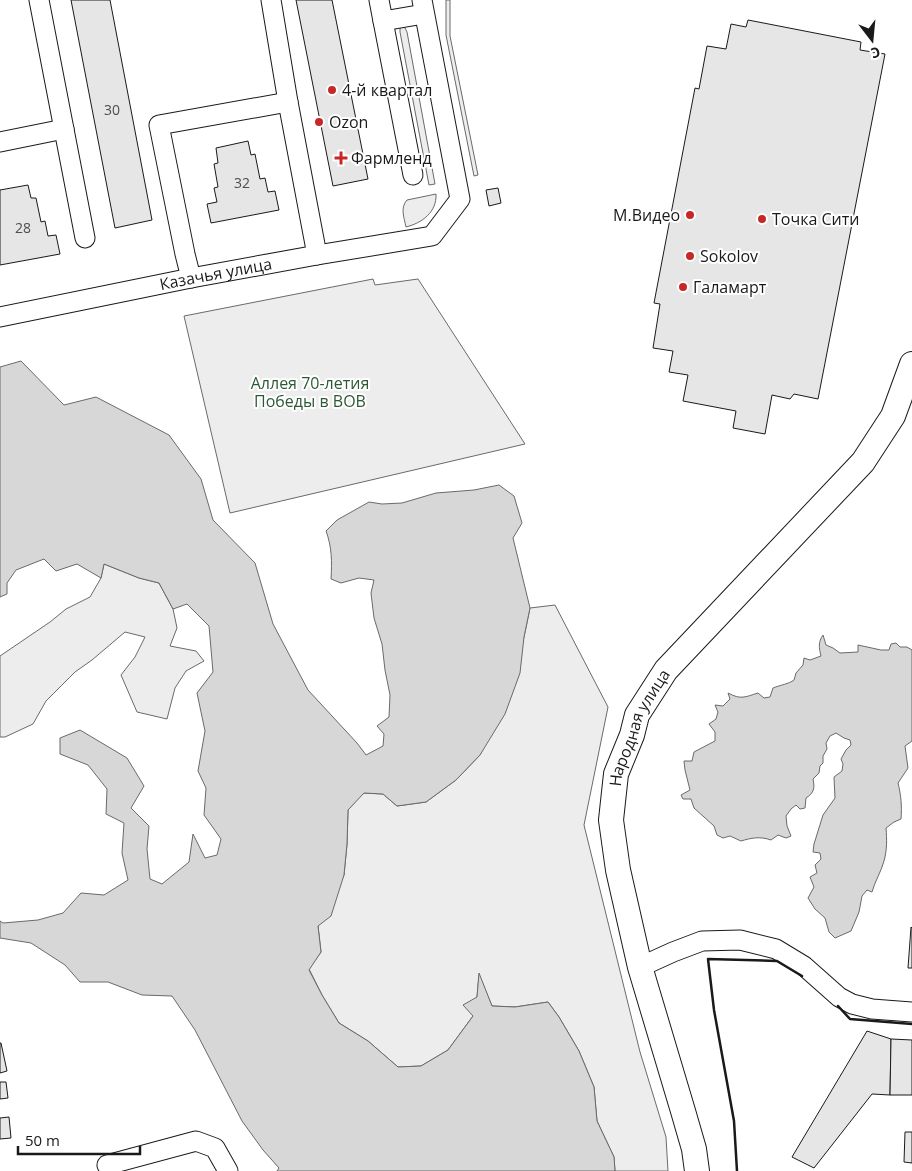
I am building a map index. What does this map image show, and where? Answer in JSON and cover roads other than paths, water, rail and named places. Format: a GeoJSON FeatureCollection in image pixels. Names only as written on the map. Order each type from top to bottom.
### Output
{"type":"FeatureCollection","features":[{"type":"Feature","properties":{"kind":"main road","name":"Народная улица"},"geometry":{"type":"LineString","coordinates":[[697,1171],[694,1150],[686,1121],[640,967],[618,870],[611,820],[616,774],[632,735],[637,715],[666,670],[863,462],[893,416],[912,364]]}},
{"type":"Feature","properties":{"kind":"street"},"geometry":{"type":"LineString","coordinates":[[39,0],[85,238]]}},
{"type":"Feature","properties":{"kind":"street"},"geometry":{"type":"LineString","coordinates":[[271,0],[317,254]]}},
{"type":"Feature","properties":{"kind":"street"},"geometry":{"type":"LineString","coordinates":[[379,0],[413,175]]}},
{"type":"Feature","properties":{"kind":"street"},"geometry":{"type":"LineString","coordinates":[[383,21],[423,7]]}},
{"type":"Feature","properties":{"kind":"street","name":"Казачья улица"},"geometry":{"type":"LineString","coordinates":[[0,317],[317,254],[432,236],[460,199],[423,7]]}},
{"type":"Feature","properties":{"kind":"street"},"geometry":{"type":"LineString","coordinates":[[190,278],[159,125],[288,102]]}},
{"type":"Feature","properties":{"kind":"street"},"geometry":{"type":"LineString","coordinates":[[0,142],[64,129]]}},
{"type":"Feature","properties":{"kind":"street"},"geometry":{"type":"LineString","coordinates":[[640,967],[702,941],[740,940],[776,949],[804,966],[839,997],[852,1004],[872,1009],[912,1012]]}},
{"type":"Feature","properties":{"kind":"street"},"geometry":{"type":"LineString","coordinates":[[108,1165],[196,1141],[215,1148],[228,1171]]}},
{"type":"Feature","properties":{"kind":"place","name":"4-й квартал"},"geometry":{"type":"Point","coordinates":[332,90]}},
{"type":"Feature","properties":{"kind":"place","name":"Ozon"},"geometry":{"type":"Point","coordinates":[319,122]}},
{"type":"Feature","properties":{"kind":"place","name":"Фармленд"},"geometry":{"type":"Point","coordinates":[341,158]}},
{"type":"Feature","properties":{"kind":"place","name":"М.Видео"},"geometry":{"type":"Point","coordinates":[690,215]}},
{"type":"Feature","properties":{"kind":"place","name":"Точка Сити"},"geometry":{"type":"Point","coordinates":[762,219]}},
{"type":"Feature","properties":{"kind":"place","name":"Sokolov"},"geometry":{"type":"Point","coordinates":[690,256]}},
{"type":"Feature","properties":{"kind":"place","name":"Галамарт"},"geometry":{"type":"Point","coordinates":[683,287]}},
{"type":"Feature","properties":{"kind":"park label","name":"Аллея 70-летия Победы в ВОВ"},"geometry":{"type":"Point","coordinates":[310,392]}}]}
